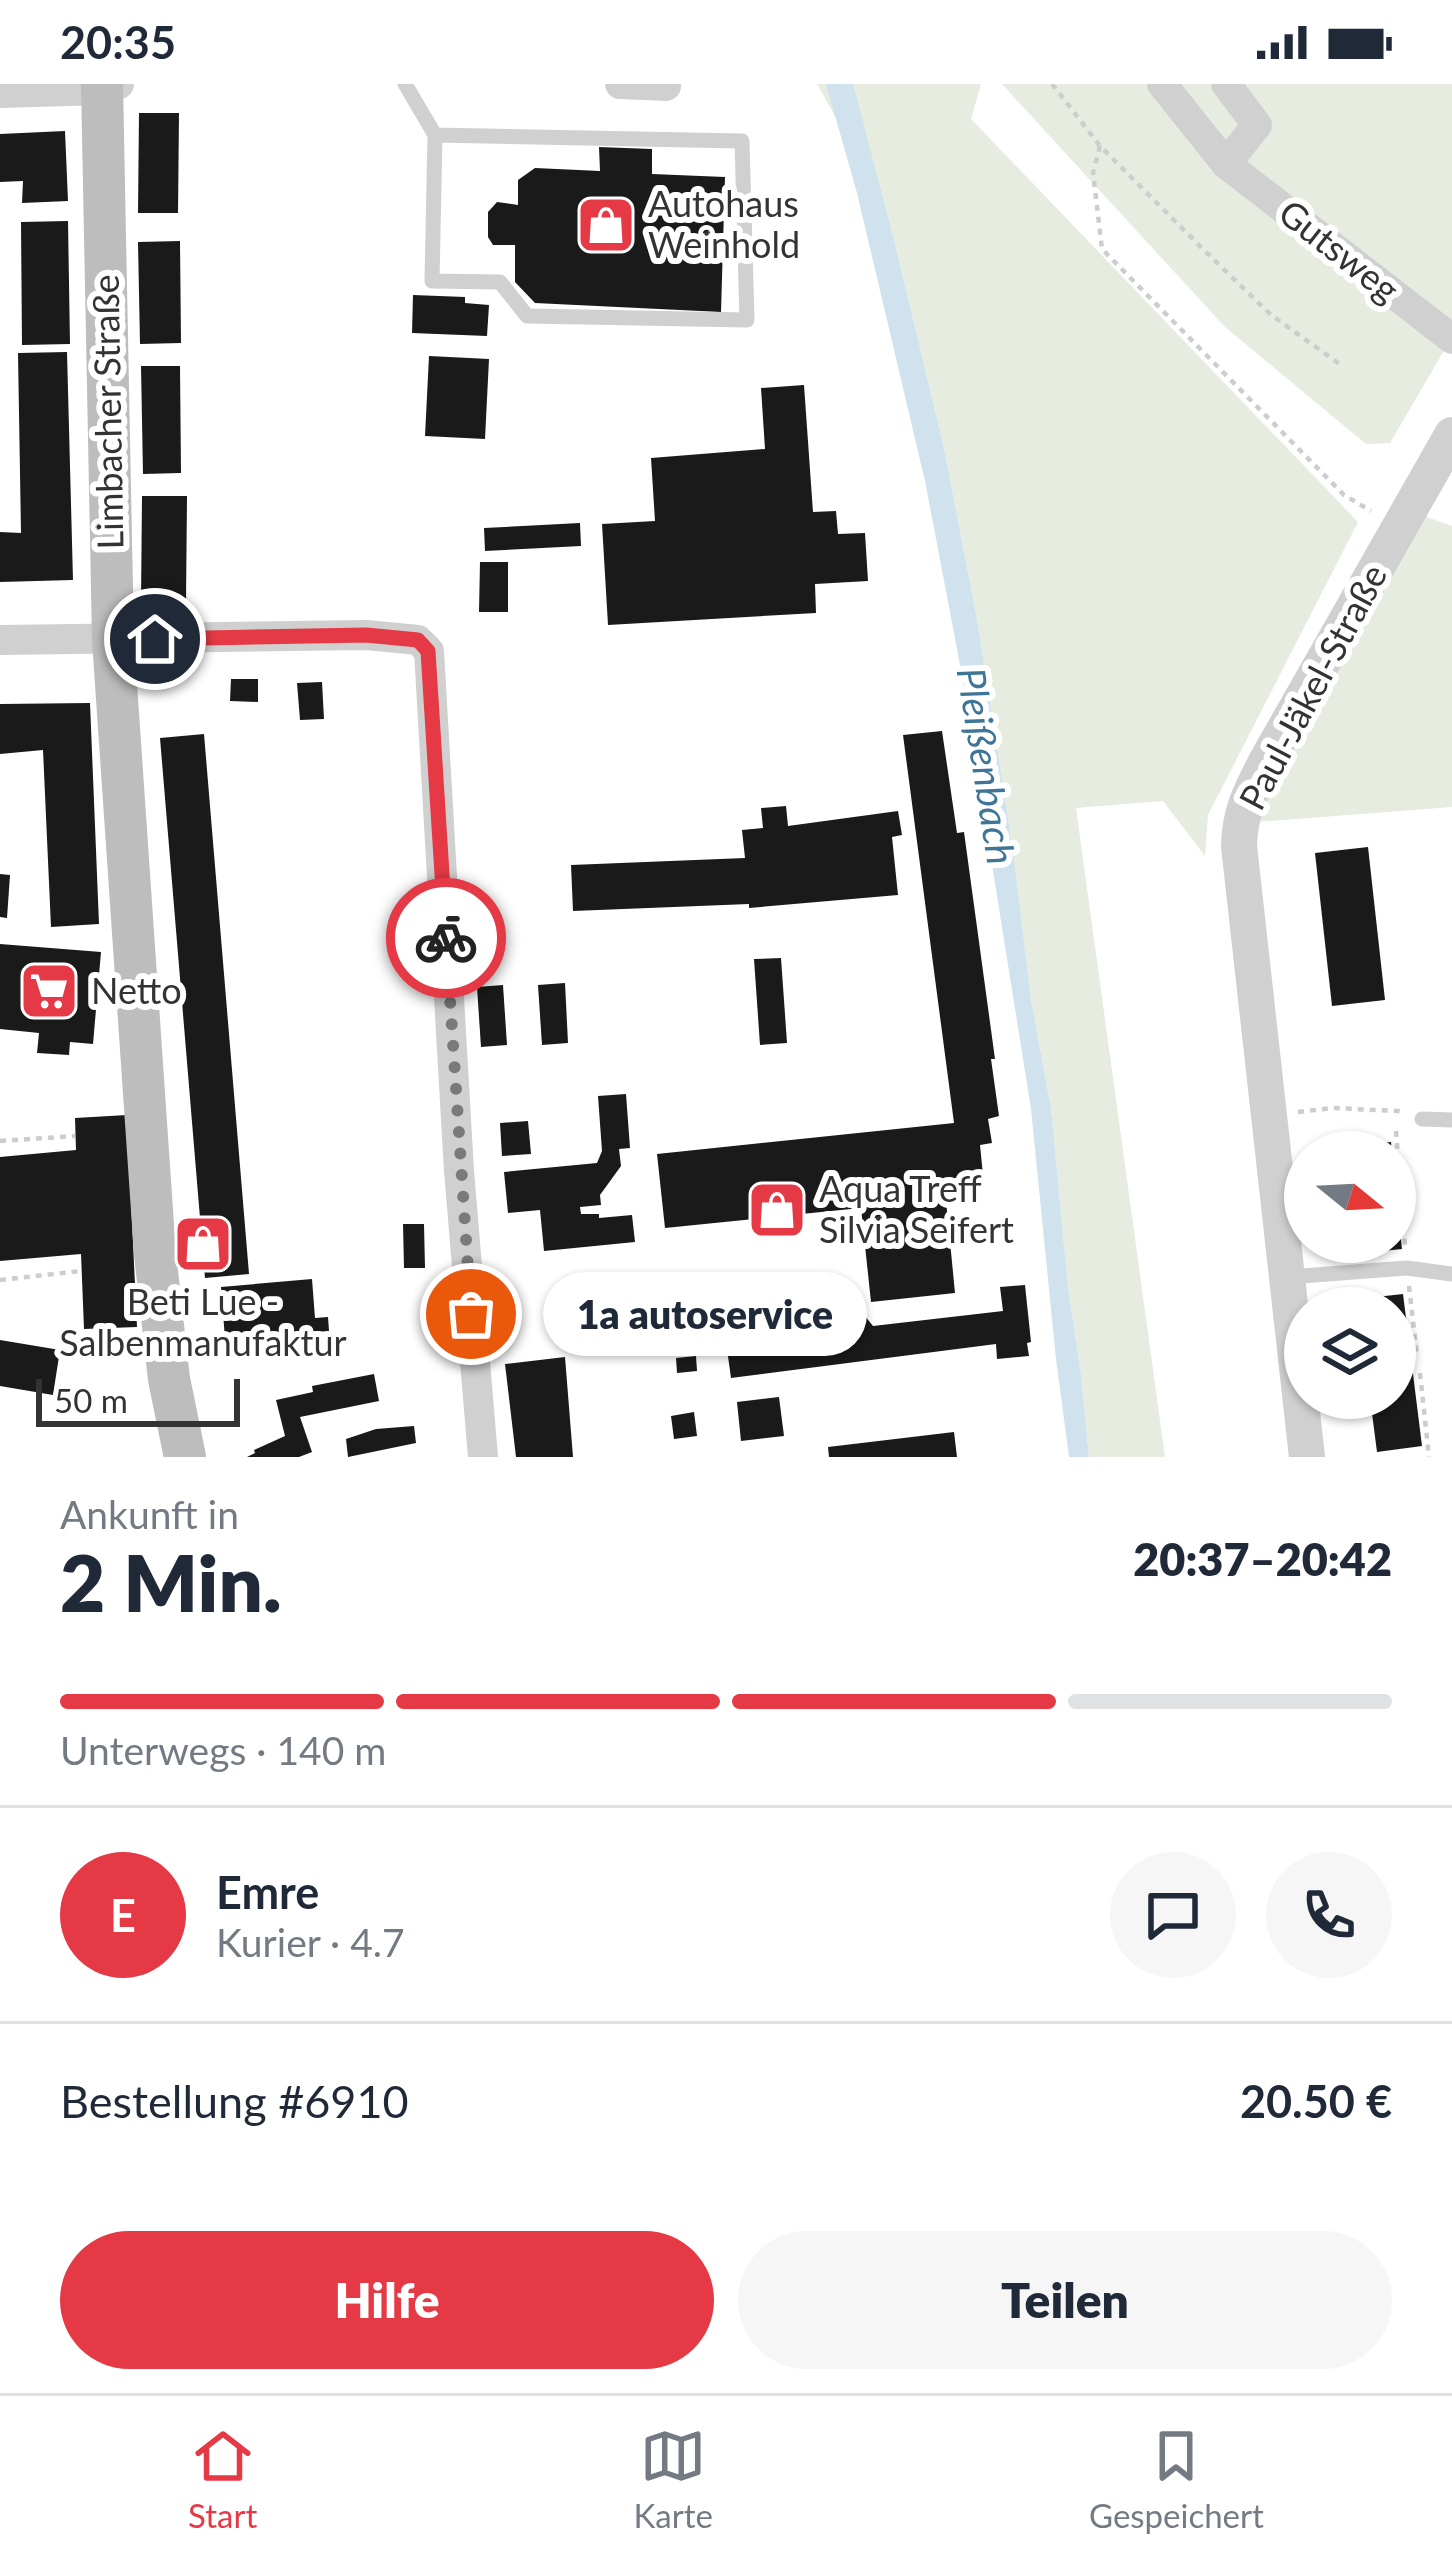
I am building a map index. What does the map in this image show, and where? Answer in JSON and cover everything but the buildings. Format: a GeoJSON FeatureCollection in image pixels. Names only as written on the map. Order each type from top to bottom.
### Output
{"type":"FeatureCollection","features":[{"type":"Feature","properties":{"kind":"main road","name":"Limbacher Straße"},"geometry":{"type":"LineString","coordinates":[[108,86],[113,640],[155,1254],[169,1379],[185,1457]]}},
{"type":"Feature","properties":{"kind":"street"},"geometry":{"type":"LineString","coordinates":[[620,84],[666,86]]}},
{"type":"Feature","properties":{"kind":"street","name":"Gutsweg"},"geometry":{"type":"LineString","coordinates":[[1162,84],[1226,164],[1452,339]]}},
{"type":"Feature","properties":{"kind":"street"},"geometry":{"type":"LineString","coordinates":[[1226,84],[1257,125],[1226,164]]}},
{"type":"Feature","properties":{"kind":"street"},"geometry":{"type":"LineString","coordinates":[[0,93],[108,86]]}},
{"type":"Feature","properties":{"kind":"street","name":"Paul-Jäkel-Straße"},"geometry":{"type":"LineString","coordinates":[[1307,1457],[1239,827],[1244,802],[1452,435]]}},
{"type":"Feature","properties":{"kind":"street"},"geometry":{"type":"LineString","coordinates":[[0,640],[366,635],[418,640],[428,651],[459,1171],[483,1457]]}},
{"type":"Feature","properties":{"kind":"lane"},"geometry":{"type":"LineString","coordinates":[[405,84],[435,135],[432,281],[500,283],[527,316],[747,320],[742,141],[435,135]]}},
{"type":"Feature","properties":{"kind":"lane"},"geometry":{"type":"LineString","coordinates":[[1422,1120],[1452,1120]]}},
{"type":"Feature","properties":{"kind":"lane"},"geometry":{"type":"LineString","coordinates":[[1288,1277],[1407,1268],[1452,1274]]}},
{"type":"Feature","properties":{"kind":"path"},"geometry":{"type":"LineString","coordinates":[[1052,84],[1100,146],[1271,315],[1341,365]]}},
{"type":"Feature","properties":{"kind":"path"},"geometry":{"type":"LineString","coordinates":[[1100,146],[1093,173],[1102,249],[1344,495],[1400,526]]}},
{"type":"Feature","properties":{"kind":"path"},"geometry":{"type":"LineString","coordinates":[[1308,1110],[1398,1111],[1422,1120]]}},
{"type":"Feature","properties":{"kind":"path"},"geometry":{"type":"LineString","coordinates":[[0,1141],[75,1136]]}},
{"type":"Feature","properties":{"kind":"path"},"geometry":{"type":"LineString","coordinates":[[1407,1263],[1417,1356]]}},
{"type":"Feature","properties":{"kind":"path"},"geometry":{"type":"LineString","coordinates":[[0,1280],[81,1271]]}},
{"type":"Feature","properties":{"kind":"path"},"geometry":{"type":"LineString","coordinates":[[1420,1373],[1429,1457]]}},
{"type":"Feature","properties":{"kind":"shaded area"},"geometry":{"type":"Polygon","coordinates":[[[817,84],[981,84],[971,119],[1358,522],[1208,815],[1205,856],[1163,801],[1076,808],[1165,1457],[1089,1457],[1051,1108],[1031,1000],[977,619],[944,448],[896,248],[817,84]]]}},
{"type":"Feature","properties":{"kind":"shaded area"},"geometry":{"type":"Polygon","coordinates":[[[1002,84],[1452,84],[1452,337],[1390,443],[1366,444],[1225,327],[1002,84]]]}},
{"type":"Feature","properties":{"kind":"shaded area"},"geometry":{"type":"Polygon","coordinates":[[[1421,515],[1452,526],[1452,807],[1244,823],[1421,515]]]}},
{"type":"Feature","properties":{"kind":"water","name":"Pleißenbach"},"geometry":{"type":"Polygon","coordinates":[[[826,84],[853,84],[944,448],[977,619],[1031,1000],[1051,1108],[1089,1457],[1069,1457],[1031,1109],[961,670],[925,481],[857,193],[826,84]]]}},
{"type":"Feature","properties":{"kind":"way so far"},"geometry":{"type":"LineString","coordinates":[[446,938],[471,1314]]}},
{"type":"Feature","properties":{"kind":"place","name":"Autohaus Weinhold"},"geometry":{"type":"Point","coordinates":[606,225]}},
{"type":"Feature","properties":{"kind":"place","name":"Netto"},"geometry":{"type":"Point","coordinates":[49,991]}},
{"type":"Feature","properties":{"kind":"place","name":"Aqua Treff Silvia Seifert"},"geometry":{"type":"Point","coordinates":[777,1210]}},
{"type":"Feature","properties":{"kind":"place","name":"Beti Lue - Salbenmanufaktur"},"geometry":{"type":"Point","coordinates":[203,1244]}},
{"type":"Feature","properties":{"kind":"place","name":"1a autoservice"},"geometry":{"type":"Point","coordinates":[471,1314]}},
{"type":"Feature","properties":{"kind":"route"},"geometry":{"type":"LineString","coordinates":[[155,639],[366,635],[418,640],[428,651],[446,938]]}}]}
